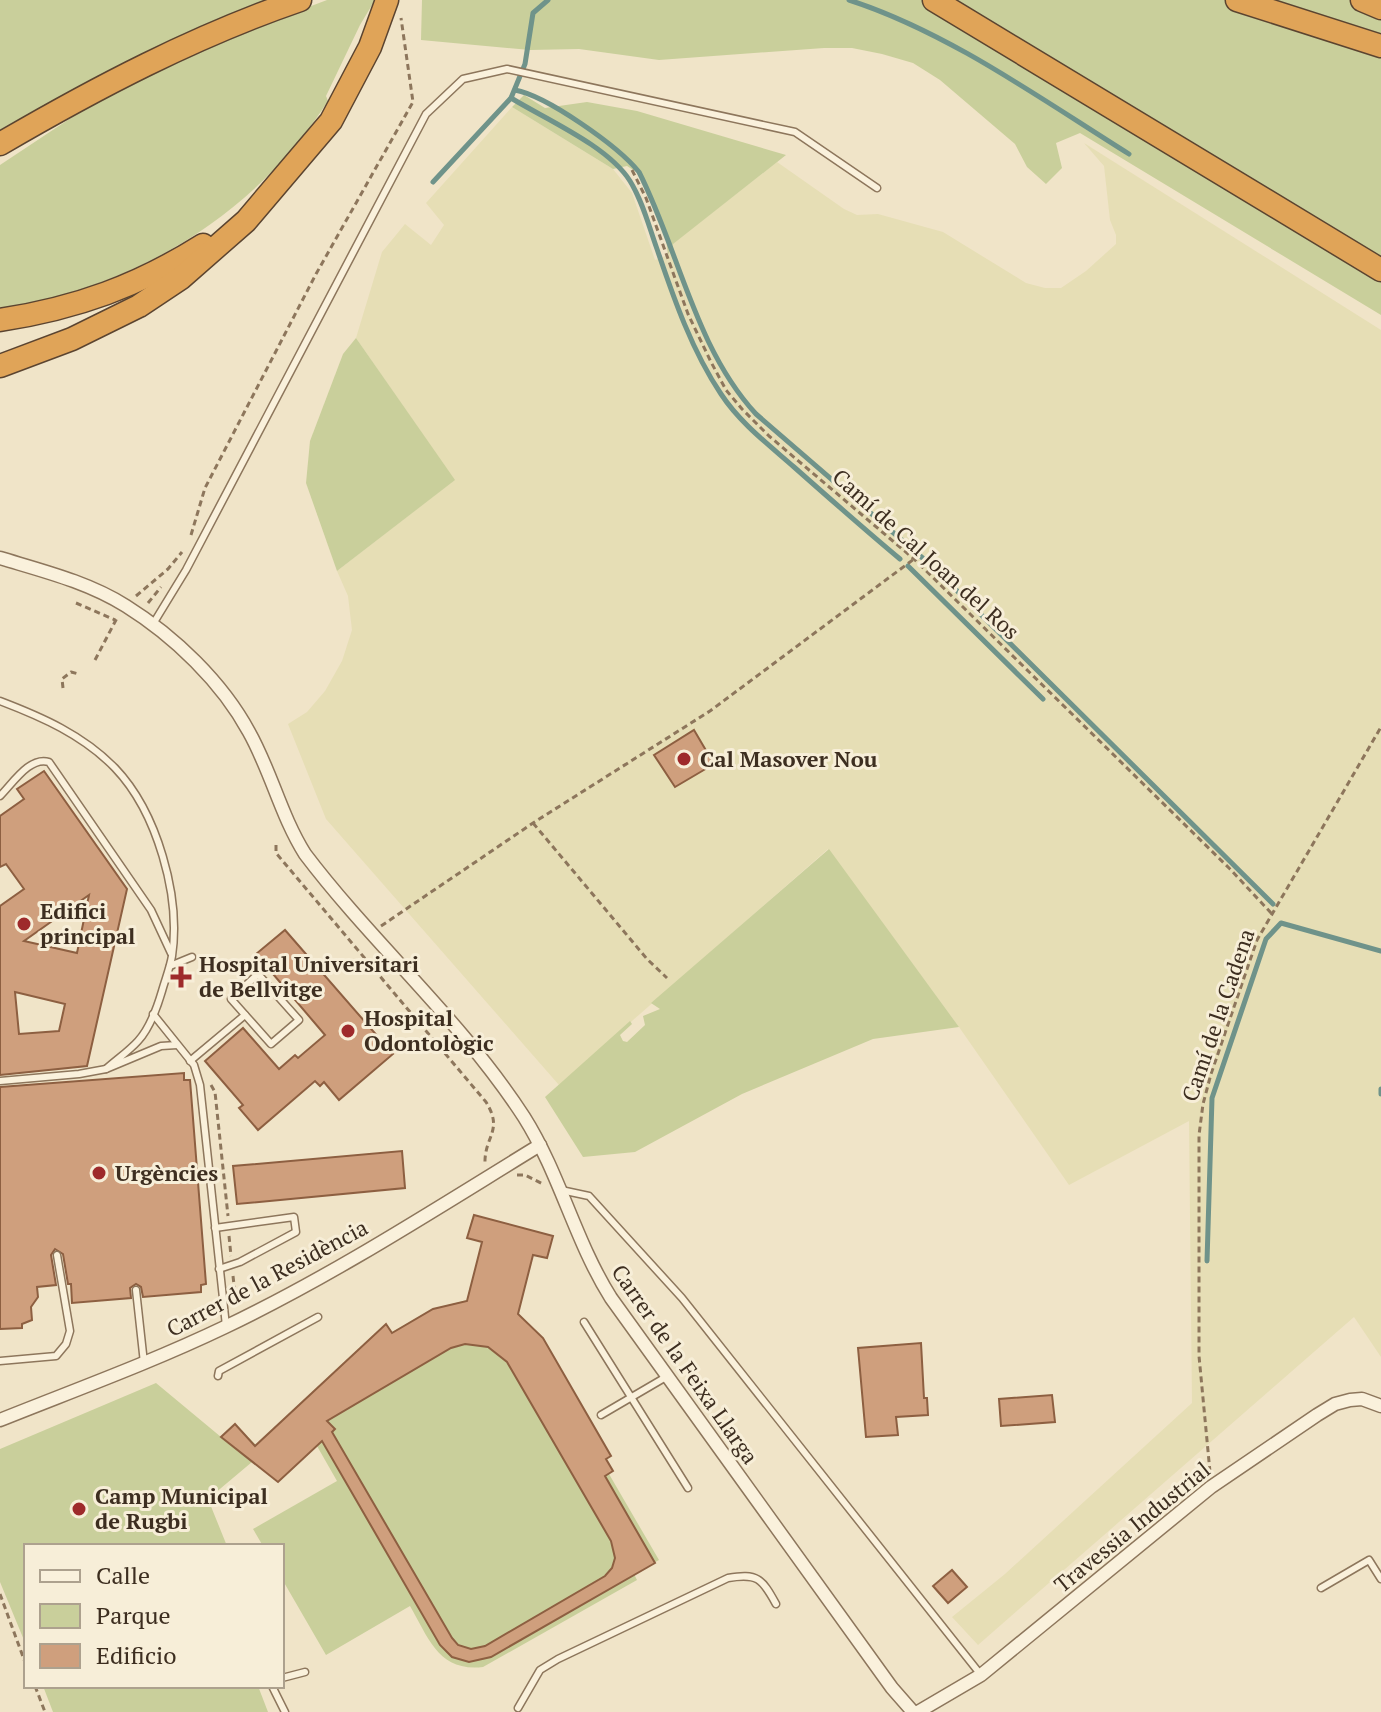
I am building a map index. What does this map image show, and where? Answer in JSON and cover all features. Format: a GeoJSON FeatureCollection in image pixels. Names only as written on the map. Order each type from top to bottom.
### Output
{"type":"FeatureCollection","features":[{"type":"Feature","properties":{"kind":"highway"},"geometry":{"type":"LineString","coordinates":[[0,144],[67,105],[169,54],[300,0]]}},
{"type":"Feature","properties":{"kind":"highway"},"geometry":{"type":"LineString","coordinates":[[934,0],[1381,270]]}},
{"type":"Feature","properties":{"kind":"highway"},"geometry":{"type":"LineString","coordinates":[[1237,0],[1381,46]]}},
{"type":"Feature","properties":{"kind":"highway"},"geometry":{"type":"LineString","coordinates":[[1362,0],[1381,8]]}},
{"type":"Feature","properties":{"kind":"highway"},"geometry":{"type":"LineString","coordinates":[[0,366],[96,329],[161,293],[224,242],[246,221],[331,121],[394,6]]}},
{"type":"Feature","properties":{"kind":"highway"},"geometry":{"type":"LineString","coordinates":[[0,320],[62,309],[92,300],[153,274],[234,224],[268,195]]}},
{"type":"Feature","properties":{"kind":"street","name":"Carrer de la Feixa Llarga"},"geometry":{"type":"LineString","coordinates":[[0,558],[76,582],[126,606],[202,670],[240,716],[260,754],[295,838],[315,868],[512,1100],[540,1145],[597,1275],[666,1377],[892,1688],[916,1712]]}},
{"type":"Feature","properties":{"kind":"street","name":"Carrer de la Residència"},"geometry":{"type":"LineString","coordinates":[[0,1420],[226,1327],[299,1288],[540,1145]]}},
{"type":"Feature","properties":{"kind":"street","name":"Travessia Industrial"},"geometry":{"type":"LineString","coordinates":[[916,1712],[981,1675],[1211,1487],[1335,1404],[1362,1399],[1381,1406]]}},
{"type":"Feature","properties":{"kind":"lane"},"geometry":{"type":"LineString","coordinates":[[153,626],[426,114],[463,79],[507,69],[795,132],[877,188]]}},
{"type":"Feature","properties":{"kind":"lane"},"geometry":{"type":"LineString","coordinates":[[0,701],[43,718],[89,744],[116,769],[137,796],[151,823],[168,879],[173,927],[172,957],[153,1014],[139,1040],[106,1069]]}},
{"type":"Feature","properties":{"kind":"lane"},"geometry":{"type":"LineString","coordinates":[[0,796],[33,762],[49,762],[151,910],[172,957]]}},
{"type":"Feature","properties":{"kind":"lane"},"geometry":{"type":"LineString","coordinates":[[169,966],[192,957]]}},
{"type":"Feature","properties":{"kind":"lane"},"geometry":{"type":"LineString","coordinates":[[258,974],[299,1020],[271,1044],[245,1015],[231,999],[258,974]]}},
{"type":"Feature","properties":{"kind":"lane"},"geometry":{"type":"LineString","coordinates":[[153,1014],[177,1045],[193,1059],[200,1085],[226,1327]]}},
{"type":"Feature","properties":{"kind":"lane"},"geometry":{"type":"LineString","coordinates":[[193,1059],[245,1015]]}},
{"type":"Feature","properties":{"kind":"lane"},"geometry":{"type":"LineString","coordinates":[[0,1081],[106,1069],[161,1046],[177,1045]]}},
{"type":"Feature","properties":{"kind":"lane"},"geometry":{"type":"LineString","coordinates":[[560,1190],[589,1196],[682,1298],[981,1675]]}},
{"type":"Feature","properties":{"kind":"lane"},"geometry":{"type":"LineString","coordinates":[[215,1228],[294,1217],[296,1232],[219,1269]]}},
{"type":"Feature","properties":{"kind":"lane"},"geometry":{"type":"LineString","coordinates":[[0,1361],[56,1356],[66,1344],[70,1331],[57,1255]]}},
{"type":"Feature","properties":{"kind":"lane"},"geometry":{"type":"LineString","coordinates":[[136,1290],[144,1363]]}},
{"type":"Feature","properties":{"kind":"lane"},"geometry":{"type":"LineString","coordinates":[[218,1376],[219,1371],[318,1317]]}},
{"type":"Feature","properties":{"kind":"lane"},"geometry":{"type":"LineString","coordinates":[[584,1322],[688,1488]]}},
{"type":"Feature","properties":{"kind":"lane"},"geometry":{"type":"LineString","coordinates":[[601,1415],[666,1377]]}},
{"type":"Feature","properties":{"kind":"lane"},"geometry":{"type":"LineString","coordinates":[[1321,1588],[1369,1560],[1381,1579]]}},
{"type":"Feature","properties":{"kind":"lane"},"geometry":{"type":"LineString","coordinates":[[518,1708],[540,1670],[549,1664],[728,1578],[756,1577],[768,1588],[776,1604]]}},
{"type":"Feature","properties":{"kind":"lane"},"geometry":{"type":"LineString","coordinates":[[284,1677],[305,1672]]}},
{"type":"Feature","properties":{"kind":"lane"},"geometry":{"type":"LineString","coordinates":[[273,1688],[285,1712]]}},
{"type":"Feature","properties":{"kind":"path"},"geometry":{"type":"LineString","coordinates":[[191,535],[205,488],[316,274],[413,102],[394,6]]}},
{"type":"Feature","properties":{"kind":"path","name":"Camí de Cal Joan del Ros"},"geometry":{"type":"LineString","coordinates":[[632,170],[664,243],[688,314],[726,390],[769,436],[914,559],[1272,914]]}},
{"type":"Feature","properties":{"kind":"path"},"geometry":{"type":"LineString","coordinates":[[133,599],[168,569],[184,549]]}},
{"type":"Feature","properties":{"kind":"path"},"geometry":{"type":"LineString","coordinates":[[371,933],[533,823],[710,711],[914,559]]}},
{"type":"Feature","properties":{"kind":"path"},"geometry":{"type":"LineString","coordinates":[[168,569],[168,578]]}},
{"type":"Feature","properties":{"kind":"path"},"geometry":{"type":"LineString","coordinates":[[145,607],[163,585]]}},
{"type":"Feature","properties":{"kind":"path"},"geometry":{"type":"LineString","coordinates":[[76,603],[115,620],[95,660]]}},
{"type":"Feature","properties":{"kind":"path"},"geometry":{"type":"LineString","coordinates":[[63,688],[62,679],[67,673],[79,674]]}},
{"type":"Feature","properties":{"kind":"path","name":"Camí de la Cadena"},"geometry":{"type":"LineString","coordinates":[[1211,1487],[1199,1356],[1201,1113],[1211,1074],[1257,940],[1381,727]]}},
{"type":"Feature","properties":{"kind":"path"},"geometry":{"type":"LineString","coordinates":[[533,823],[647,959],[667,978]]}},
{"type":"Feature","properties":{"kind":"path"},"geometry":{"type":"LineString","coordinates":[[276,845],[276,853],[486,1102],[494,1115],[495,1129],[485,1160]]}},
{"type":"Feature","properties":{"kind":"path"},"geometry":{"type":"LineString","coordinates":[[193,1059],[215,1092],[236,1302]]}},
{"type":"Feature","properties":{"kind":"path"},"geometry":{"type":"LineString","coordinates":[[0,1594],[24,1660]]}},
{"type":"Feature","properties":{"kind":"path"},"geometry":{"type":"LineString","coordinates":[[36,1688],[45,1712]]}},
{"type":"Feature","properties":{"kind":"shaded area"},"geometry":{"type":"Polygon","coordinates":[[[512,107],[613,169],[632,193],[655,260],[668,255],[672,244],[777,162],[857,215],[878,214],[943,232],[1026,283],[1061,288],[1116,244],[1104,166],[1084,143],[1381,330],[1381,1357],[1354,1317],[978,1645],[952,1617],[1005,1574],[1192,1403],[1189,1121],[1069,1185],[959,1027],[828,849],[559,1085],[326,819],[288,724],[307,712],[325,691],[342,661],[352,630],[348,596],[337,571],[454,480],[356,338],[382,252],[405,224],[431,245],[444,225],[426,203],[512,107]]]}},
{"type":"Feature","properties":{"kind":"green space"},"geometry":{"type":"Polygon","coordinates":[[[0,0],[270,0],[0,133],[0,0]]]}},
{"type":"Feature","properties":{"kind":"green space"},"geometry":{"type":"Polygon","coordinates":[[[327,0],[375,0],[326,96],[328,101],[294,147],[261,183],[224,215],[141,265],[48,299],[0,309],[0,165],[101,98],[240,33],[327,0]]]}},
{"type":"Feature","properties":{"kind":"green space"},"geometry":{"type":"Polygon","coordinates":[[[422,0],[1381,0],[1381,315],[1080,133],[1056,143],[1062,168],[1046,184],[1027,167],[1015,144],[940,80],[913,63],[852,48],[659,60],[579,49],[530,50],[421,40],[422,0]]]}},
{"type":"Feature","properties":{"kind":"green space"},"geometry":{"type":"Polygon","coordinates":[[[524,95],[545,108],[587,102],[637,111],[786,155],[673,244],[668,255],[665,230],[638,173],[627,166],[613,169],[512,107],[524,95]]]}},
{"type":"Feature","properties":{"kind":"green space"},"geometry":{"type":"Polygon","coordinates":[[[356,338],[455,480],[337,571],[306,483],[310,441],[343,354],[356,338]]]}},
{"type":"Feature","properties":{"kind":"green space"},"geometry":{"type":"Polygon","coordinates":[[[829,849],[959,1027],[873,1039],[742,1094],[635,1152],[583,1157],[545,1097],[630,1021],[632,1024],[620,1035],[627,1042],[645,1025],[643,1016],[660,1009],[651,1003],[829,849]]]}},
{"type":"Feature","properties":{"kind":"green space"},"geometry":{"type":"Polygon","coordinates":[[[473,1215],[553,1236],[547,1258],[533,1255],[518,1313],[543,1338],[611,1456],[606,1459],[613,1471],[609,1474],[659,1560],[634,1574],[637,1580],[483,1667],[468,1667],[446,1659],[430,1641],[410,1606],[326,1655],[284,1582],[284,1544],[262,1544],[253,1529],[337,1481],[317,1446],[278,1482],[252,1462],[208,1499],[226,1544],[24,1544],[24,1640],[0,1582],[0,1449],[156,1383],[221,1437],[235,1424],[256,1445],[386,1324],[392,1332],[433,1309],[467,1300],[482,1242],[467,1238],[473,1215]]]}},
{"type":"Feature","properties":{"kind":"green space"},"geometry":{"type":"Polygon","coordinates":[[[44,1688],[259,1688],[268,1712],[53,1712],[44,1688]]]}},
{"type":"Feature","properties":{"kind":"building","name":"Cal Masover Nou"},"geometry":{"type":"Polygon","coordinates":[[[694,730],[714,764],[675,787],[654,755],[694,730]]]}},
{"type":"Feature","properties":{"kind":"building","name":"Edifici principal"},"geometry":{"type":"Polygon","coordinates":[[[44,771],[127,889],[87,1066],[0,1075],[0,906],[24,889],[6,864],[0,867],[0,816],[24,799],[17,789],[44,771]],[[89,895],[24,941],[77,953],[89,895]],[[15,992],[19,1034],[59,1031],[65,1004],[15,992]]]}},
{"type":"Feature","properties":{"kind":"building","name":"Hospital Odontològic"},"geometry":{"type":"Polygon","coordinates":[[[285,930],[393,1054],[339,1100],[324,1082],[320,1086],[315,1081],[258,1130],[239,1108],[243,1105],[205,1061],[243,1028],[279,1069],[295,1055],[298,1058],[325,1035],[256,954],[285,930]]]}},
{"type":"Feature","properties":{"kind":"building","name":"Urgències"},"geometry":{"type":"Polygon","coordinates":[[[184,1073],[184,1080],[190,1080],[206,1284],[201,1285],[201,1292],[143,1297],[141,1287],[136,1284],[130,1288],[131,1298],[72,1303],[71,1284],[68,1284],[63,1254],[55,1249],[51,1255],[56,1285],[37,1287],[38,1297],[31,1307],[32,1320],[22,1324],[22,1328],[0,1329],[0,1087],[184,1073]]]}},
{"type":"Feature","properties":{"kind":"building"},"geometry":{"type":"Polygon","coordinates":[[[402,1151],[405,1188],[237,1204],[233,1166],[402,1151]]]}},
{"type":"Feature","properties":{"kind":"building"},"geometry":{"type":"Polygon","coordinates":[[[474,1215],[553,1236],[547,1258],[533,1255],[518,1314],[543,1338],[611,1456],[606,1459],[613,1471],[605,1476],[655,1563],[491,1657],[469,1662],[452,1657],[440,1645],[322,1441],[278,1482],[221,1437],[235,1424],[255,1446],[386,1324],[392,1333],[433,1309],[467,1301],[482,1242],[467,1238],[474,1215]],[[465,1344],[451,1348],[327,1421],[335,1429],[332,1432],[452,1638],[458,1645],[471,1649],[485,1646],[605,1576],[615,1558],[611,1541],[507,1362],[488,1347],[465,1344]]]}},
{"type":"Feature","properties":{"kind":"building"},"geometry":{"type":"Polygon","coordinates":[[[921,1343],[928,1415],[896,1417],[898,1435],[866,1437],[858,1348],[921,1343]]]}},
{"type":"Feature","properties":{"kind":"building"},"geometry":{"type":"Polygon","coordinates":[[[1052,1395],[1055,1422],[1001,1426],[999,1399],[1052,1395]]]}},
{"type":"Feature","properties":{"kind":"building"},"geometry":{"type":"Polygon","coordinates":[[[952,1570],[967,1587],[948,1603],[933,1586],[952,1570]]]}},
{"type":"Feature","properties":{"kind":"waterway"},"geometry":{"type":"LineString","coordinates":[[433,182],[511,98],[525,64],[533,13],[548,0]]}},
{"type":"Feature","properties":{"kind":"waterway"},"geometry":{"type":"LineString","coordinates":[[849,0],[958,48],[1129,154]]}},
{"type":"Feature","properties":{"kind":"waterway"},"geometry":{"type":"LineString","coordinates":[[515,90],[563,112],[615,149],[639,172],[703,329],[735,388],[756,414],[933,567],[1273,904]]}},
{"type":"Feature","properties":{"kind":"waterway"},"geometry":{"type":"LineString","coordinates":[[511,98],[592,145],[620,168],[642,206],[692,342],[729,405],[765,442],[900,559]]}},
{"type":"Feature","properties":{"kind":"waterway"},"geometry":{"type":"LineString","coordinates":[[908,566],[1043,699]]}},
{"type":"Feature","properties":{"kind":"waterway"},"geometry":{"type":"LineString","coordinates":[[1207,1261],[1212,1098],[1266,939],[1281,923],[1381,951]]}},
{"type":"Feature","properties":{"kind":"waterway"},"geometry":{"type":"LineString","coordinates":[[1381,1089],[1381,1094]]}},
{"type":"Feature","properties":{"kind":"place","name":"Cal Masover Nou"},"geometry":{"type":"Point","coordinates":[684,759]}},
{"type":"Feature","properties":{"kind":"place","name":"Edifici principal"},"geometry":{"type":"Point","coordinates":[24,924]}},
{"type":"Feature","properties":{"kind":"place","name":"Hospital Universitari de Bellvitge"},"geometry":{"type":"Point","coordinates":[181,977]}},
{"type":"Feature","properties":{"kind":"place","name":"Hospital Odontològic"},"geometry":{"type":"Point","coordinates":[348,1031]}},
{"type":"Feature","properties":{"kind":"place","name":"Urgències"},"geometry":{"type":"Point","coordinates":[99,1173]}},
{"type":"Feature","properties":{"kind":"place","name":"Camp Municipal de Rugbi"},"geometry":{"type":"Point","coordinates":[79,1509]}}]}
